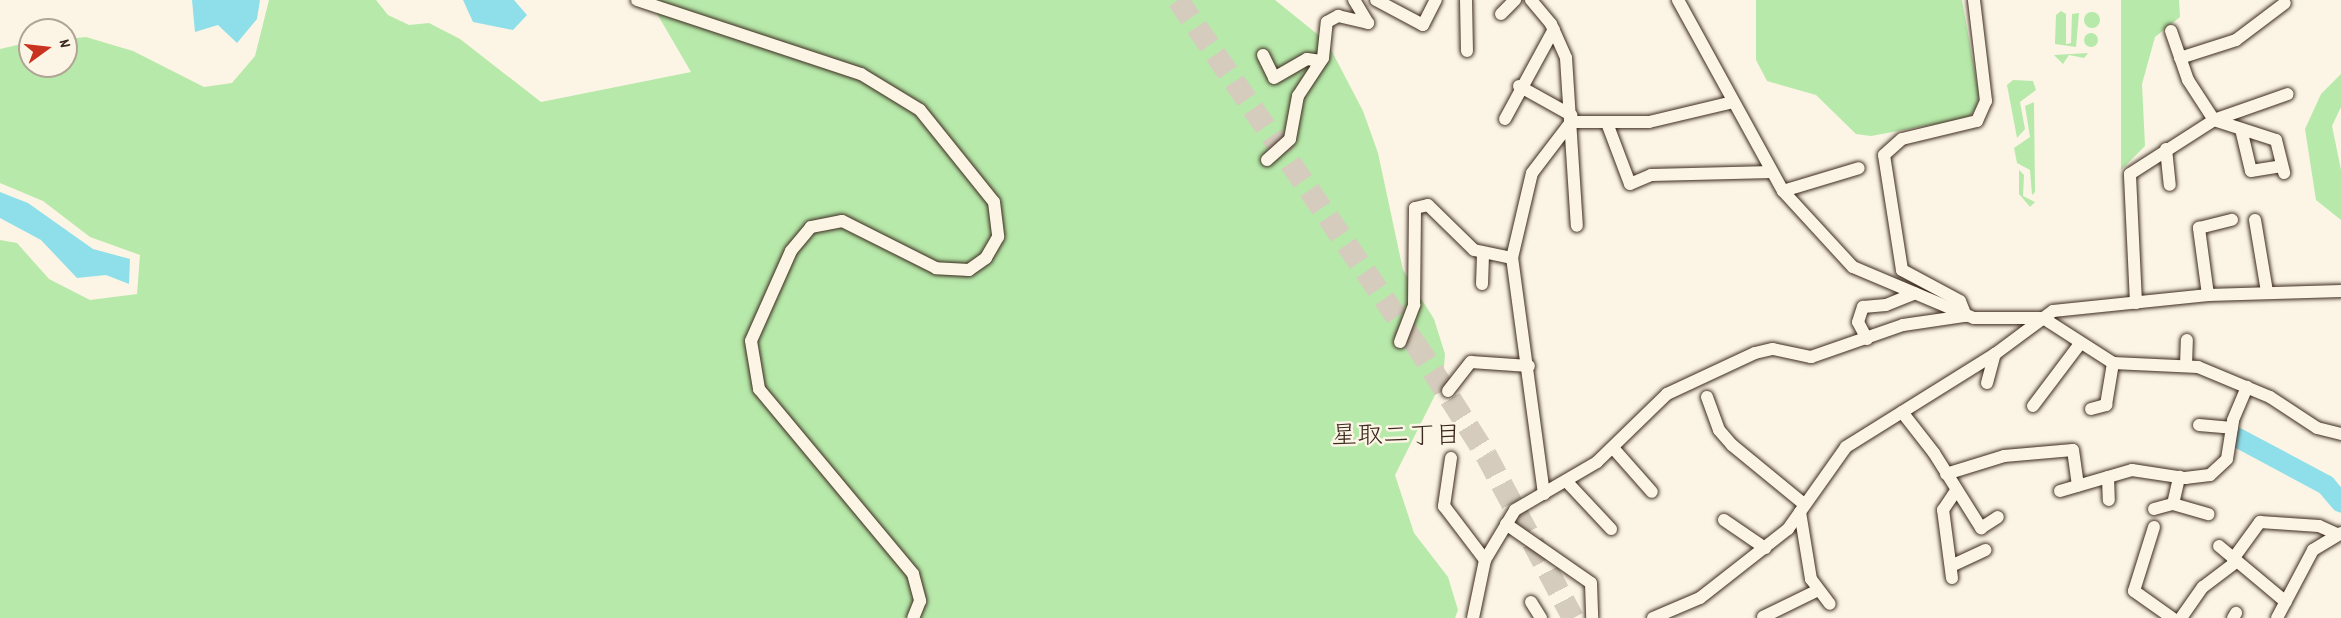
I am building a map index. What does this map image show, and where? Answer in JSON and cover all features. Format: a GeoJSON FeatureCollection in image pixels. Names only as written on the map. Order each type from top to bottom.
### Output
{"type":"FeatureCollection","features":[{"type":"Feature","properties":{"kind":"street"},"geometry":{"type":"LineString","coordinates":[[637,0],[861,74],[920,110],[994,202],[998,237],[986,258],[969,270],[936,268],[842,221],[811,227],[791,251],[751,341],[759,389],[913,574],[920,602],[914,618]]}},
{"type":"Feature","properties":{"kind":"street"},"geometry":{"type":"LineString","coordinates":[[1267,160],[1290,139],[1298,96],[1321,61],[1332,17],[1368,23],[1354,0]]}},
{"type":"Feature","properties":{"kind":"street"},"geometry":{"type":"LineString","coordinates":[[1376,0],[1423,25],[1436,0]]}},
{"type":"Feature","properties":{"kind":"street"},"geometry":{"type":"LineString","coordinates":[[1466,0],[1467,51]]}},
{"type":"Feature","properties":{"kind":"street"},"geometry":{"type":"LineString","coordinates":[[1501,14],[1515,0]]}},
{"type":"Feature","properties":{"kind":"street"},"geometry":{"type":"LineString","coordinates":[[1531,0],[1554,29],[1566,58],[1577,226]]}},
{"type":"Feature","properties":{"kind":"street"},"geometry":{"type":"LineString","coordinates":[[1678,0],[1687,6],[1732,102],[1783,191],[1853,267],[1966,315]]}},
{"type":"Feature","properties":{"kind":"street"},"geometry":{"type":"LineString","coordinates":[[1966,315],[1960,301],[1902,270],[1884,155],[1902,139],[1977,122],[1986,101],[1974,0]]}},
{"type":"Feature","properties":{"kind":"street"},"geometry":{"type":"LineString","coordinates":[[2180,58],[2236,40],[2285,3]]}},
{"type":"Feature","properties":{"kind":"street"},"geometry":{"type":"LineString","coordinates":[[1505,119],[1519,86],[1554,29]]}},
{"type":"Feature","properties":{"kind":"street"},"geometry":{"type":"LineString","coordinates":[[2171,31],[2180,58],[2214,120],[2276,140],[2283,169],[2251,171],[2241,129]]}},
{"type":"Feature","properties":{"kind":"street"},"geometry":{"type":"LineString","coordinates":[[1263,55],[1274,78],[1306,59],[1321,61]]}},
{"type":"Feature","properties":{"kind":"street"},"geometry":{"type":"LineString","coordinates":[[1519,86],[1571,119],[1607,123],[1680,117],[1732,102]]}},
{"type":"Feature","properties":{"kind":"street"},"geometry":{"type":"LineString","coordinates":[[2136,303],[2130,174],[2214,120],[2288,94]]}},
{"type":"Feature","properties":{"kind":"street"},"geometry":{"type":"LineString","coordinates":[[1544,494],[1512,258],[1533,173],[1571,119]]}},
{"type":"Feature","properties":{"kind":"street"},"geometry":{"type":"LineString","coordinates":[[1607,123],[1630,184],[1651,175],[1772,172]]}},
{"type":"Feature","properties":{"kind":"street"},"geometry":{"type":"LineString","coordinates":[[2166,149],[2170,185]]}},
{"type":"Feature","properties":{"kind":"street"},"geometry":{"type":"LineString","coordinates":[[1783,191],[1859,168]]}},
{"type":"Feature","properties":{"kind":"street"},"geometry":{"type":"LineString","coordinates":[[1401,342],[1414,305],[1415,208],[1428,205],[1456,237],[1483,254],[1512,258]]}},
{"type":"Feature","properties":{"kind":"street"},"geometry":{"type":"LineString","coordinates":[[2208,295],[2199,228],[2232,220]]}},
{"type":"Feature","properties":{"kind":"street"},"geometry":{"type":"LineString","coordinates":[[2255,220],[2267,292]]}},
{"type":"Feature","properties":{"kind":"street"},"geometry":{"type":"LineString","coordinates":[[1482,284],[1483,254]]}},
{"type":"Feature","properties":{"kind":"street"},"geometry":{"type":"LineString","coordinates":[[1653,618],[1700,598],[1764,548],[1803,508],[1846,447],[1995,354],[2043,318],[2070,306],[2136,303],[2208,295],[2341,291]]}},
{"type":"Feature","properties":{"kind":"street"},"geometry":{"type":"LineString","coordinates":[[1867,339],[1858,322],[1863,307],[1886,305],[1915,293]]}},
{"type":"Feature","properties":{"kind":"street"},"geometry":{"type":"LineString","coordinates":[[1473,618],[1485,560],[1515,510],[1568,483],[1614,449],[1666,394],[1755,353],[1773,349],[1811,357],[1903,325],[1966,315],[2043,318],[2079,345],[2113,363],[2186,365],[2247,387],[2317,428],[2341,434]]}},
{"type":"Feature","properties":{"kind":"street"},"geometry":{"type":"LineString","coordinates":[[2186,365],[2187,340]]}},
{"type":"Feature","properties":{"kind":"street"},"geometry":{"type":"LineString","coordinates":[[2032,406],[2079,345]]}},
{"type":"Feature","properties":{"kind":"street"},"geometry":{"type":"LineString","coordinates":[[1987,383],[1995,354]]}},
{"type":"Feature","properties":{"kind":"street"},"geometry":{"type":"LineString","coordinates":[[1448,391],[1471,362],[1528,366]]}},
{"type":"Feature","properties":{"kind":"street"},"geometry":{"type":"LineString","coordinates":[[2091,409],[2106,405],[2113,363]]}},
{"type":"Feature","properties":{"kind":"street"},"geometry":{"type":"LineString","coordinates":[[2060,491],[2132,470],[2198,479],[2221,467],[2232,445],[2232,428],[2247,387]]}},
{"type":"Feature","properties":{"kind":"street"},"geometry":{"type":"LineString","coordinates":[[1707,397],[1719,430],[1732,445],[1803,508],[1816,591],[1830,604]]}},
{"type":"Feature","properties":{"kind":"street"},"geometry":{"type":"LineString","coordinates":[[1902,412],[1981,528],[1998,517]]}},
{"type":"Feature","properties":{"kind":"street"},"geometry":{"type":"LineString","coordinates":[[2199,425],[2232,428]]}},
{"type":"Feature","properties":{"kind":"street"},"geometry":{"type":"LineString","coordinates":[[1614,449],[1652,492]]}},
{"type":"Feature","properties":{"kind":"street"},"geometry":{"type":"LineString","coordinates":[[1946,474],[2004,456],[2073,450],[2078,486]]}},
{"type":"Feature","properties":{"kind":"street"},"geometry":{"type":"LineString","coordinates":[[1450,458],[1444,506],[1485,560]]}},
{"type":"Feature","properties":{"kind":"street"},"geometry":{"type":"LineString","coordinates":[[2108,477],[2109,500]]}},
{"type":"Feature","properties":{"kind":"street"},"geometry":{"type":"LineString","coordinates":[[2173,504],[2179,477]]}},
{"type":"Feature","properties":{"kind":"street"},"geometry":{"type":"LineString","coordinates":[[1568,483],[1611,530]]}},
{"type":"Feature","properties":{"kind":"street"},"geometry":{"type":"LineString","coordinates":[[1956,491],[1943,510],[1951,572],[1986,550]]}},
{"type":"Feature","properties":{"kind":"street"},"geometry":{"type":"LineString","coordinates":[[2154,509],[2173,504],[2209,514]]}},
{"type":"Feature","properties":{"kind":"street"},"geometry":{"type":"LineString","coordinates":[[1724,520],[1764,548]]}},
{"type":"Feature","properties":{"kind":"street"},"geometry":{"type":"LineString","coordinates":[[2181,618],[2203,586],[2234,560],[2260,522],[2319,525],[2339,534]]}},
{"type":"Feature","properties":{"kind":"street"},"geometry":{"type":"LineString","coordinates":[[1506,524],[1591,583],[1592,618]]}},
{"type":"Feature","properties":{"kind":"street"},"geometry":{"type":"LineString","coordinates":[[2154,527],[2134,591],[2172,618]]}},
{"type":"Feature","properties":{"kind":"street"},"geometry":{"type":"LineString","coordinates":[[2277,618],[2313,549],[2339,534]]}},
{"type":"Feature","properties":{"kind":"street"},"geometry":{"type":"LineString","coordinates":[[2219,546],[2286,603]]}},
{"type":"Feature","properties":{"kind":"street"},"geometry":{"type":"LineString","coordinates":[[1763,617],[1816,591]]}},
{"type":"Feature","properties":{"kind":"street"},"geometry":{"type":"LineString","coordinates":[[1531,602],[1541,618]]}},
{"type":"Feature","properties":{"kind":"green space"},"geometry":{"type":"Polygon","coordinates":[[[269,0],[376,0],[388,15],[409,25],[429,23],[460,39],[541,102],[691,72],[649,0],[1275,0],[1327,42],[1363,111],[1378,153],[1403,270],[1434,319],[1445,354],[1443,379],[1395,475],[1414,533],[1448,577],[1458,610],[1455,618],[0,618],[0,240],[17,243],[49,279],[90,300],[137,294],[140,255],[90,237],[43,201],[0,183],[0,49],[18,45],[18,78],[78,78],[78,38],[86,37],[133,51],[204,87],[232,83],[255,56],[269,0]]]}},
{"type":"Feature","properties":{"kind":"green space"},"geometry":{"type":"Polygon","coordinates":[[[1756,0],[1962,0],[1979,95],[1976,108],[1968,118],[1871,136],[1856,134],[1816,95],[1767,81],[1756,60],[1756,0]]]}},
{"type":"Feature","properties":{"kind":"green space"},"geometry":{"type":"Polygon","coordinates":[[[2121,0],[2179,0],[2180,17],[2155,37],[2142,84],[2145,146],[2121,170],[2121,0]]]}},
{"type":"Feature","properties":{"kind":"green space"},"geometry":{"type":"Polygon","coordinates":[[[2061,11],[2066,14],[2066,44],[2071,43],[2072,14],[2079,13],[2076,47],[2055,44],[2056,15],[2061,11]]]}},
{"type":"Feature","properties":{"kind":"green space"},"geometry":{"type":"Polygon","coordinates":[[[2092,12],[2098,14],[2100,20],[2098,26],[2092,28],[2086,26],[2084,20],[2086,14],[2092,12]]]}},
{"type":"Feature","properties":{"kind":"green space"},"geometry":{"type":"Polygon","coordinates":[[[2088,33],[2094,33],[2098,40],[2094,47],[2088,47],[2084,43],[2084,37],[2088,33]]]}},
{"type":"Feature","properties":{"kind":"green space"},"geometry":{"type":"Polygon","coordinates":[[[2088,53],[2084,58],[2069,55],[2063,64],[2054,55],[2088,53]]]}},
{"type":"Feature","properties":{"kind":"green space"},"geometry":{"type":"Polygon","coordinates":[[[2341,74],[2341,107],[2332,126],[2341,170],[2341,220],[2316,200],[2305,129],[2321,94],[2341,74]]]}},
{"type":"Feature","properties":{"kind":"green space"},"geometry":{"type":"Polygon","coordinates":[[[2013,80],[2033,81],[2036,90],[2020,102],[2025,129],[2017,138],[2007,85],[2013,80]]]}},
{"type":"Feature","properties":{"kind":"green space"},"geometry":{"type":"Polygon","coordinates":[[[2034,102],[2035,192],[2032,195],[2030,170],[2017,163],[2014,148],[2030,137],[2025,106],[2034,102]]]}},
{"type":"Feature","properties":{"kind":"green space"},"geometry":{"type":"Polygon","coordinates":[[[2019,170],[2024,175],[2023,196],[2035,202],[2030,207],[2019,194],[2019,170]]]}},
{"type":"Feature","properties":{"kind":"water"},"geometry":{"type":"Polygon","coordinates":[[[192,0],[260,0],[257,19],[237,43],[218,25],[195,32],[192,0]]]}},
{"type":"Feature","properties":{"kind":"water"},"geometry":{"type":"Polygon","coordinates":[[[463,0],[514,0],[527,15],[513,30],[473,22],[463,0]]]}},
{"type":"Feature","properties":{"kind":"water"},"geometry":{"type":"Polygon","coordinates":[[[0,192],[28,203],[93,249],[130,259],[129,284],[106,275],[77,278],[41,240],[0,218],[0,192]]]}},
{"type":"Feature","properties":{"kind":"waterway"},"geometry":{"type":"LineString","coordinates":[[2238,438],[2326,485],[2341,503]]}},
{"type":"Feature","properties":{"kind":"tunnel"},"geometry":{"type":"LineString","coordinates":[[1178,0],[1415,343],[1486,455],[1573,618]]}},
{"type":"Feature","properties":{"kind":"district","name":"星取二丁目"},"geometry":{"type":"Point","coordinates":[1396,438]}}]}
